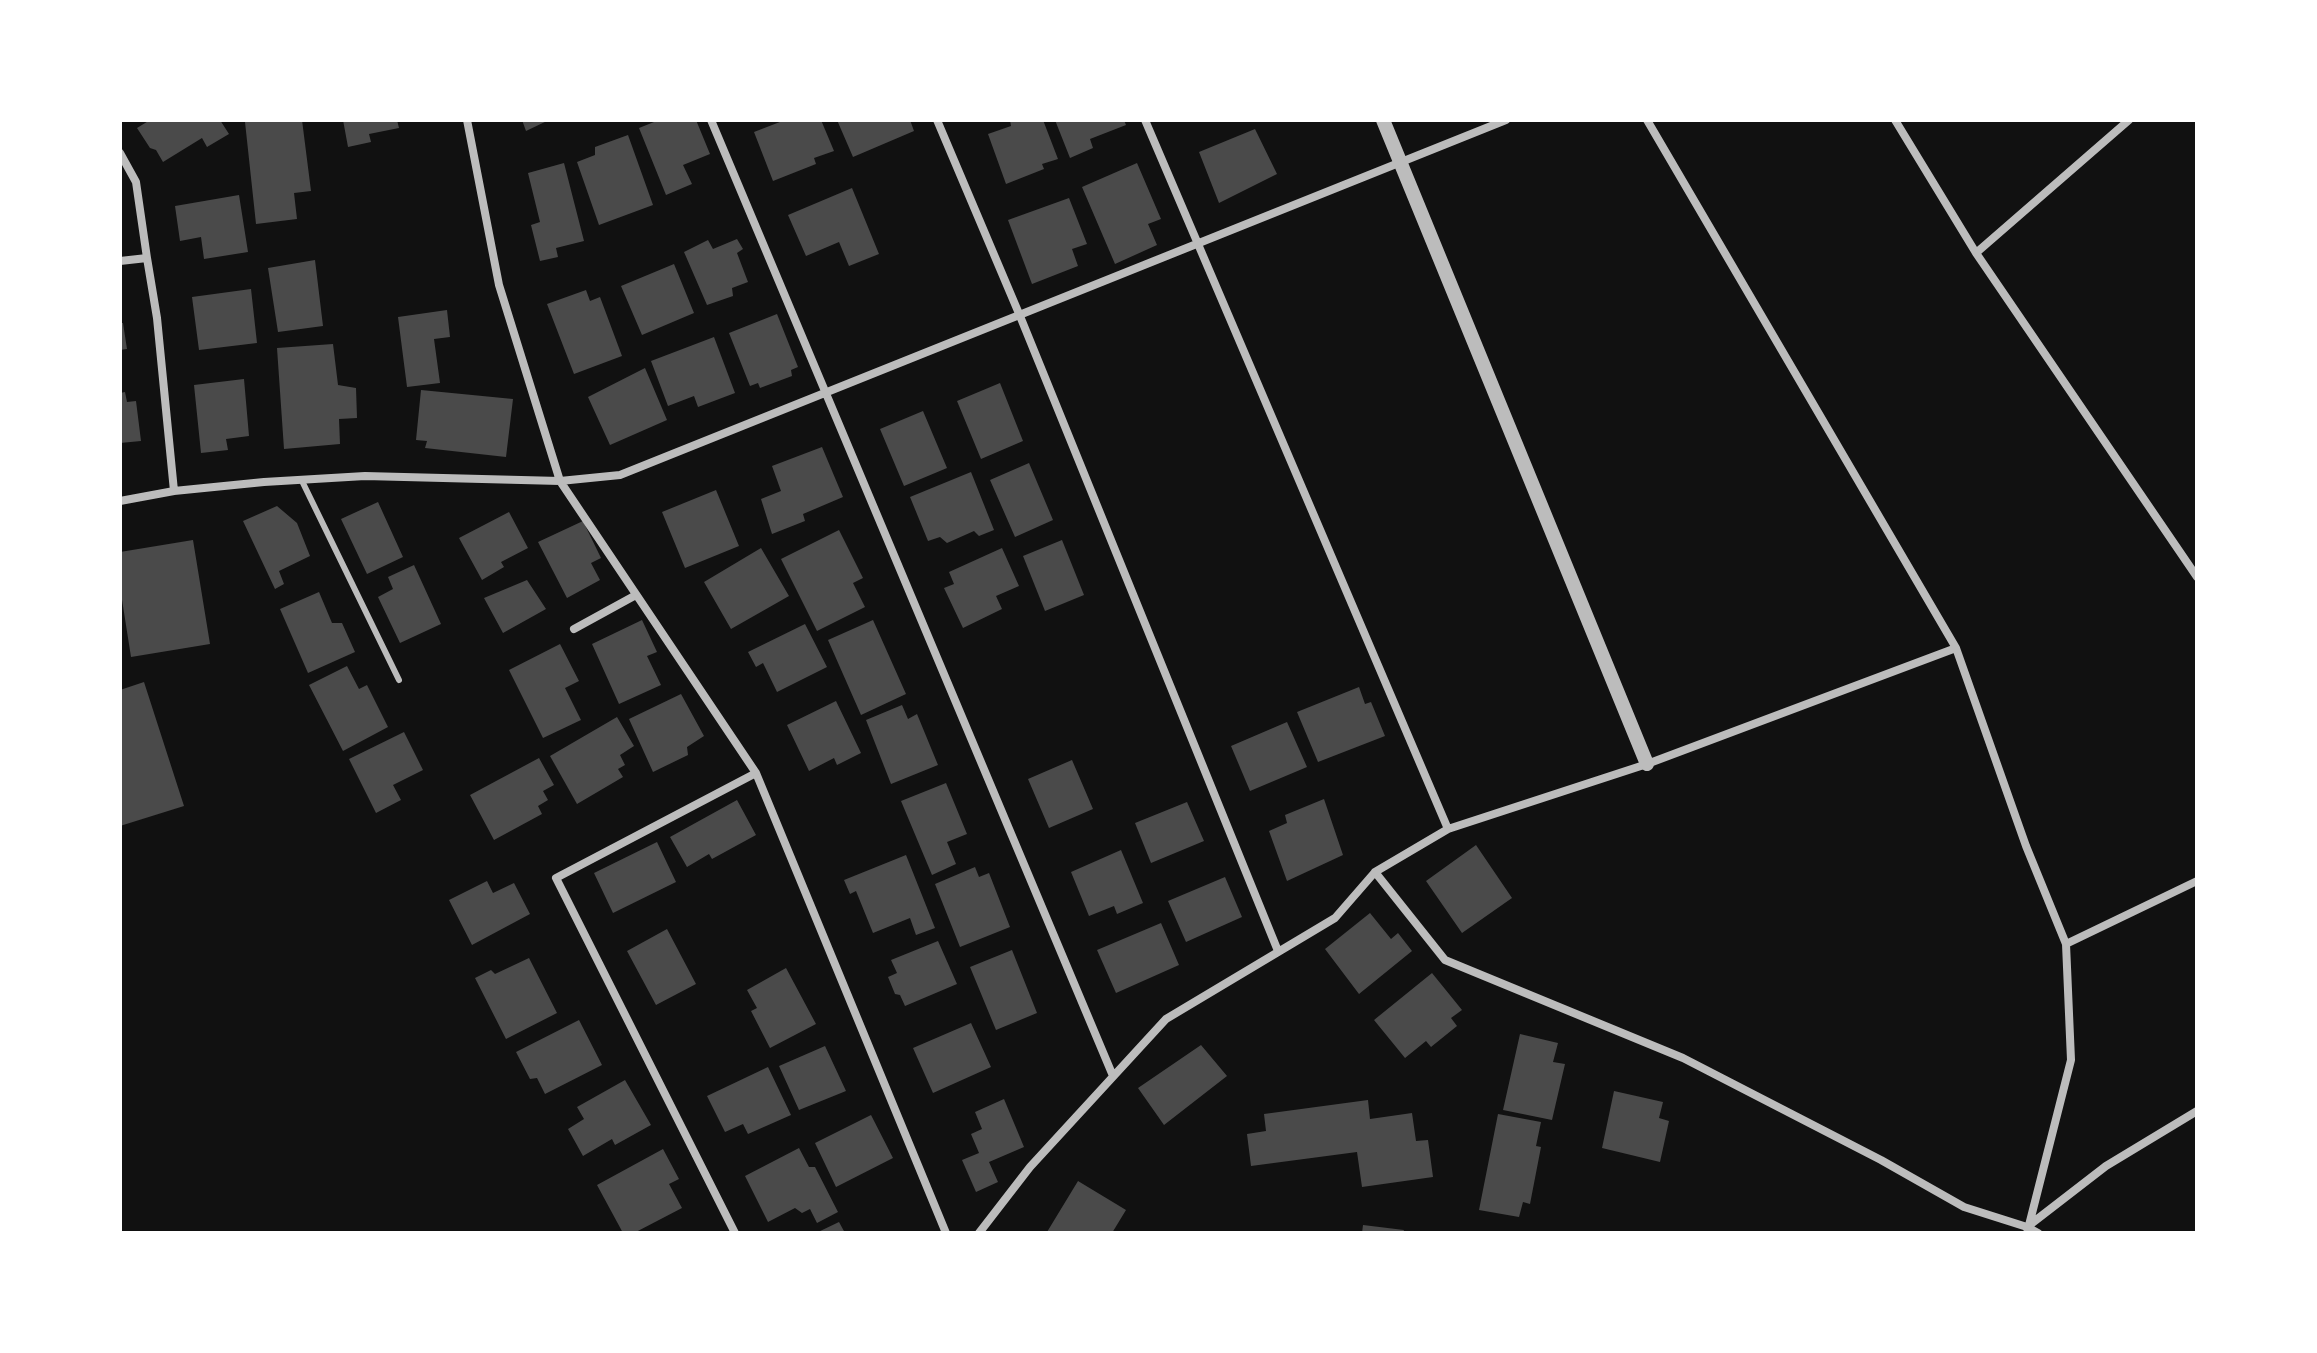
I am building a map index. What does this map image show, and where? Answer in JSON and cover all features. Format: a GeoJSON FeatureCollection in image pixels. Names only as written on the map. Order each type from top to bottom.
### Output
{"type":"FeatureCollection","features":[{"type":"Feature","properties":{"kind":"street"},"geometry":{"type":"LineString","coordinates":[[467,120],[499,285],[560,481],[756,773],[946,1233]]}},
{"type":"Feature","properties":{"kind":"street"},"geometry":{"type":"LineString","coordinates":[[711,120],[1113,1076]]}},
{"type":"Feature","properties":{"kind":"street"},"geometry":{"type":"LineString","coordinates":[[937,120],[1278,951]]}},
{"type":"Feature","properties":{"kind":"street"},"geometry":{"type":"LineString","coordinates":[[1145,120],[1448,829]]}},
{"type":"Feature","properties":{"kind":"street"},"geometry":{"type":"LineString","coordinates":[[1383,120],[1647,764]]}},
{"type":"Feature","properties":{"kind":"street"},"geometry":{"type":"LineString","coordinates":[[120,501],[174,491],[365,476],[560,481],[620,475],[1506,120]]}},
{"type":"Feature","properties":{"kind":"street"},"geometry":{"type":"LineString","coordinates":[[1647,120],[1956,648],[2026,846],[2066,944],[2071,1060],[2027,1230]]}},
{"type":"Feature","properties":{"kind":"street"},"geometry":{"type":"LineString","coordinates":[[1895,120],[1976,253],[2197,577]]}},
{"type":"Feature","properties":{"kind":"street"},"geometry":{"type":"LineString","coordinates":[[1976,253],[2129,120]]}},
{"type":"Feature","properties":{"kind":"street"},"geometry":{"type":"LineString","coordinates":[[120,153],[136,182],[157,318],[174,491]]}},
{"type":"Feature","properties":{"kind":"street"},"geometry":{"type":"LineString","coordinates":[[120,261],[147,258]]}},
{"type":"Feature","properties":{"kind":"street"},"geometry":{"type":"LineString","coordinates":[[574,629],[636,595]]}},
{"type":"Feature","properties":{"kind":"street"},"geometry":{"type":"LineString","coordinates":[[979,1233],[1030,1167],[1166,1019],[1335,918],[1375,872],[1448,829],[1647,764],[1956,648]]}},
{"type":"Feature","properties":{"kind":"street"},"geometry":{"type":"LineString","coordinates":[[735,1233],[556,878],[756,773]]}},
{"type":"Feature","properties":{"kind":"street"},"geometry":{"type":"LineString","coordinates":[[1375,872],[1445,960],[1683,1058],[1881,1160],[1964,1207],[2038,1233]]}},
{"type":"Feature","properties":{"kind":"street"},"geometry":{"type":"LineString","coordinates":[[2066,944],[2197,881]]}},
{"type":"Feature","properties":{"kind":"street"},"geometry":{"type":"LineString","coordinates":[[2027,1230],[2106,1166],[2197,1111]]}},
{"type":"Feature","properties":{"kind":"lane"},"geometry":{"type":"LineString","coordinates":[[302,481],[399,680]]}},
{"type":"Feature","properties":{"kind":"building"},"geometry":{"type":"Polygon","coordinates":[[[150,120],[220,120],[229,134],[207,147],[202,138],[163,162],[137,128],[150,120]]]}},
{"type":"Feature","properties":{"kind":"building"},"geometry":{"type":"Polygon","coordinates":[[[302,120],[311,191],[294,193],[297,219],[256,224],[245,122],[302,120]]]}},
{"type":"Feature","properties":{"kind":"building"},"geometry":{"type":"Polygon","coordinates":[[[343,120],[397,120],[399,128],[369,134],[371,142],[348,147],[343,120]]]}},
{"type":"Feature","properties":{"kind":"building"},"geometry":{"type":"Polygon","coordinates":[[[522,120],[549,120],[526,131],[522,120]]]}},
{"type":"Feature","properties":{"kind":"building"},"geometry":{"type":"Polygon","coordinates":[[[659,120],[696,120],[710,154],[683,165],[692,184],[666,195],[639,128],[659,120]]]}},
{"type":"Feature","properties":{"kind":"building"},"geometry":{"type":"Polygon","coordinates":[[[785,120],[821,120],[834,151],[814,158],[816,164],[773,181],[754,132],[785,120]]]}},
{"type":"Feature","properties":{"kind":"building"},"geometry":{"type":"Polygon","coordinates":[[[837,120],[910,120],[914,131],[853,157],[837,120]]]}},
{"type":"Feature","properties":{"kind":"building"},"geometry":{"type":"Polygon","coordinates":[[[1010,120],[1043,120],[1058,159],[1042,164],[1044,169],[1006,184],[988,134],[1011,126],[1010,120]]]}},
{"type":"Feature","properties":{"kind":"building"},"geometry":{"type":"Polygon","coordinates":[[[1055,120],[1124,120],[1126,125],[1090,139],[1093,148],[1070,158],[1055,120]]]}},
{"type":"Feature","properties":{"kind":"building"},"geometry":{"type":"Polygon","coordinates":[[[1255,129],[1277,174],[1219,203],[1199,152],[1255,129]]]}},
{"type":"Feature","properties":{"kind":"building"},"geometry":{"type":"Polygon","coordinates":[[[628,135],[653,205],[599,225],[577,162],[595,155],[595,147],[628,135]]]}},
{"type":"Feature","properties":{"kind":"building"},"geometry":{"type":"Polygon","coordinates":[[[564,163],[584,241],[556,248],[558,257],[540,261],[531,225],[540,222],[528,173],[564,163]]]}},
{"type":"Feature","properties":{"kind":"building"},"geometry":{"type":"Polygon","coordinates":[[[1137,163],[1161,219],[1148,224],[1157,245],[1115,264],[1082,187],[1137,163]]]}},
{"type":"Feature","properties":{"kind":"building"},"geometry":{"type":"Polygon","coordinates":[[[852,188],[879,254],[849,266],[839,242],[806,256],[788,215],[852,188]]]}},
{"type":"Feature","properties":{"kind":"building"},"geometry":{"type":"Polygon","coordinates":[[[239,195],[248,252],[204,259],[201,237],[180,241],[175,206],[239,195]]]}},
{"type":"Feature","properties":{"kind":"building"},"geometry":{"type":"Polygon","coordinates":[[[1069,198],[1087,244],[1072,249],[1078,266],[1032,284],[1008,220],[1069,198]]]}},
{"type":"Feature","properties":{"kind":"building"},"geometry":{"type":"Polygon","coordinates":[[[737,239],[743,249],[737,253],[748,282],[732,288],[733,296],[707,305],[684,252],[708,240],[713,249],[737,239]]]}},
{"type":"Feature","properties":{"kind":"building"},"geometry":{"type":"Polygon","coordinates":[[[315,260],[323,326],[278,332],[268,268],[315,260]]]}},
{"type":"Feature","properties":{"kind":"building"},"geometry":{"type":"Polygon","coordinates":[[[674,264],[694,313],[642,335],[621,286],[674,264]]]}},
{"type":"Feature","properties":{"kind":"building"},"geometry":{"type":"Polygon","coordinates":[[[251,289],[257,343],[199,350],[192,297],[251,289]]]}},
{"type":"Feature","properties":{"kind":"building"},"geometry":{"type":"Polygon","coordinates":[[[586,290],[590,301],[600,297],[622,356],[574,374],[547,304],[586,290]]]}},
{"type":"Feature","properties":{"kind":"building"},"geometry":{"type":"Polygon","coordinates":[[[447,310],[450,337],[434,339],[440,383],[407,387],[398,317],[447,310]]]}},
{"type":"Feature","properties":{"kind":"building"},"geometry":{"type":"Polygon","coordinates":[[[777,314],[798,367],[791,370],[792,376],[760,388],[758,383],[750,386],[729,333],[777,314]]]}},
{"type":"Feature","properties":{"kind":"building"},"geometry":{"type":"Polygon","coordinates":[[[120,323],[123,323],[127,349],[120,350],[120,323]]]}},
{"type":"Feature","properties":{"kind":"building"},"geometry":{"type":"Polygon","coordinates":[[[714,337],[735,393],[698,407],[694,396],[668,406],[651,361],[714,337]]]}},
{"type":"Feature","properties":{"kind":"building"},"geometry":{"type":"Polygon","coordinates":[[[333,344],[338,385],[356,388],[357,418],[339,419],[340,444],[284,449],[277,348],[333,344]]]}},
{"type":"Feature","properties":{"kind":"building"},"geometry":{"type":"Polygon","coordinates":[[[645,368],[667,420],[610,445],[588,397],[645,368]]]}},
{"type":"Feature","properties":{"kind":"building"},"geometry":{"type":"Polygon","coordinates":[[[244,379],[249,436],[226,439],[228,450],[201,453],[194,385],[244,379]]]}},
{"type":"Feature","properties":{"kind":"building"},"geometry":{"type":"Polygon","coordinates":[[[1000,383],[1023,441],[981,459],[957,401],[1000,383]]]}},
{"type":"Feature","properties":{"kind":"building"},"geometry":{"type":"Polygon","coordinates":[[[421,390],[513,399],[506,457],[425,448],[427,441],[416,440],[421,390]]]}},
{"type":"Feature","properties":{"kind":"building"},"geometry":{"type":"Polygon","coordinates":[[[125,392],[127,402],[136,401],[141,441],[120,443],[120,393],[125,392]]]}},
{"type":"Feature","properties":{"kind":"building"},"geometry":{"type":"Polygon","coordinates":[[[923,411],[947,468],[904,486],[880,429],[923,411]]]}},
{"type":"Feature","properties":{"kind":"building"},"geometry":{"type":"Polygon","coordinates":[[[822,447],[843,497],[803,514],[805,521],[772,534],[761,499],[781,491],[772,466],[822,447]]]}},
{"type":"Feature","properties":{"kind":"building"},"geometry":{"type":"Polygon","coordinates":[[[1029,463],[1053,520],[1015,537],[990,480],[1029,463]]]}},
{"type":"Feature","properties":{"kind":"building"},"geometry":{"type":"Polygon","coordinates":[[[971,472],[994,530],[979,536],[974,531],[947,543],[940,537],[928,541],[910,497],[971,472]]]}},
{"type":"Feature","properties":{"kind":"building"},"geometry":{"type":"Polygon","coordinates":[[[716,490],[739,546],[685,568],[662,512],[716,490]]]}},
{"type":"Feature","properties":{"kind":"building"},"geometry":{"type":"Polygon","coordinates":[[[378,502],[403,557],[367,574],[341,519],[378,502]]]}},
{"type":"Feature","properties":{"kind":"building"},"geometry":{"type":"Polygon","coordinates":[[[277,506],[297,523],[310,556],[279,571],[284,584],[275,589],[243,521],[277,506]]]}},
{"type":"Feature","properties":{"kind":"building"},"geometry":{"type":"Polygon","coordinates":[[[509,512],[528,548],[501,562],[504,567],[482,580],[459,538],[509,512]]]}},
{"type":"Feature","properties":{"kind":"building"},"geometry":{"type":"Polygon","coordinates":[[[583,521],[601,558],[591,563],[600,580],[567,598],[538,542],[583,521]]]}},
{"type":"Feature","properties":{"kind":"building"},"geometry":{"type":"Polygon","coordinates":[[[839,530],[863,578],[853,583],[865,607],[817,631],[781,559],[839,530]]]}},
{"type":"Feature","properties":{"kind":"building"},"geometry":{"type":"Polygon","coordinates":[[[193,540],[210,644],[131,657],[120,587],[120,552],[193,540]]]}},
{"type":"Feature","properties":{"kind":"building"},"geometry":{"type":"Polygon","coordinates":[[[1062,540],[1084,595],[1045,611],[1023,556],[1062,540]]]}},
{"type":"Feature","properties":{"kind":"building"},"geometry":{"type":"Polygon","coordinates":[[[761,548],[789,596],[731,629],[704,582],[761,548]]]}},
{"type":"Feature","properties":{"kind":"building"},"geometry":{"type":"Polygon","coordinates":[[[1002,548],[1019,586],[996,596],[1002,609],[963,628],[944,588],[954,584],[949,572],[1002,548]]]}},
{"type":"Feature","properties":{"kind":"building"},"geometry":{"type":"Polygon","coordinates":[[[414,565],[441,624],[400,643],[378,597],[393,589],[388,577],[414,565]]]}},
{"type":"Feature","properties":{"kind":"building"},"geometry":{"type":"Polygon","coordinates":[[[527,580],[546,609],[503,633],[484,598],[527,580]]]}},
{"type":"Feature","properties":{"kind":"building"},"geometry":{"type":"Polygon","coordinates":[[[319,592],[332,623],[342,623],[355,652],[308,673],[280,609],[319,592]]]}},
{"type":"Feature","properties":{"kind":"building"},"geometry":{"type":"Polygon","coordinates":[[[642,620],[657,652],[647,656],[661,685],[619,704],[592,644],[642,620]]]}},
{"type":"Feature","properties":{"kind":"building"},"geometry":{"type":"Polygon","coordinates":[[[873,620],[906,694],[861,715],[828,640],[873,620]]]}},
{"type":"Feature","properties":{"kind":"building"},"geometry":{"type":"Polygon","coordinates":[[[805,624],[827,667],[777,692],[763,663],[756,667],[748,652],[805,624]]]}},
{"type":"Feature","properties":{"kind":"building"},"geometry":{"type":"Polygon","coordinates":[[[560,644],[579,681],[565,688],[581,720],[543,738],[509,670],[560,644]]]}},
{"type":"Feature","properties":{"kind":"building"},"geometry":{"type":"Polygon","coordinates":[[[347,666],[359,689],[367,685],[388,727],[343,751],[309,685],[347,666]]]}},
{"type":"Feature","properties":{"kind":"building"},"geometry":{"type":"Polygon","coordinates":[[[144,682],[184,806],[120,826],[120,690],[144,682]]]}},
{"type":"Feature","properties":{"kind":"building"},"geometry":{"type":"Polygon","coordinates":[[[1359,687],[1365,704],[1371,702],[1385,736],[1318,762],[1297,712],[1359,687]]]}},
{"type":"Feature","properties":{"kind":"building"},"geometry":{"type":"Polygon","coordinates":[[[681,694],[704,736],[687,747],[688,755],[653,772],[629,719],[681,694]]]}},
{"type":"Feature","properties":{"kind":"building"},"geometry":{"type":"Polygon","coordinates":[[[836,701],[861,753],[837,765],[834,758],[809,771],[787,725],[836,701]]]}},
{"type":"Feature","properties":{"kind":"building"},"geometry":{"type":"Polygon","coordinates":[[[902,705],[908,719],[917,714],[938,765],[891,784],[866,720],[902,705]]]}},
{"type":"Feature","properties":{"kind":"building"},"geometry":{"type":"Polygon","coordinates":[[[617,717],[634,746],[620,755],[625,765],[618,769],[623,777],[577,804],[550,756],[617,717]]]}},
{"type":"Feature","properties":{"kind":"building"},"geometry":{"type":"Polygon","coordinates":[[[1287,722],[1307,767],[1250,791],[1231,746],[1287,722]]]}},
{"type":"Feature","properties":{"kind":"building"},"geometry":{"type":"Polygon","coordinates":[[[404,732],[423,770],[393,785],[401,800],[376,813],[349,759],[404,732]]]}},
{"type":"Feature","properties":{"kind":"building"},"geometry":{"type":"Polygon","coordinates":[[[539,758],[554,785],[543,791],[548,800],[538,806],[542,814],[494,840],[470,795],[539,758]]]}},
{"type":"Feature","properties":{"kind":"building"},"geometry":{"type":"Polygon","coordinates":[[[1072,760],[1093,809],[1049,828],[1028,779],[1072,760]]]}},
{"type":"Feature","properties":{"kind":"building"},"geometry":{"type":"Polygon","coordinates":[[[946,783],[967,834],[947,842],[956,864],[932,875],[901,801],[946,783]]]}},
{"type":"Feature","properties":{"kind":"building"},"geometry":{"type":"Polygon","coordinates":[[[1324,799],[1343,855],[1287,881],[1269,831],[1287,823],[1285,815],[1324,799]]]}},
{"type":"Feature","properties":{"kind":"building"},"geometry":{"type":"Polygon","coordinates":[[[737,800],[756,835],[712,859],[709,854],[687,867],[670,837],[737,800]]]}},
{"type":"Feature","properties":{"kind":"building"},"geometry":{"type":"Polygon","coordinates":[[[1187,802],[1204,841],[1151,863],[1135,823],[1187,802]]]}},
{"type":"Feature","properties":{"kind":"building"},"geometry":{"type":"Polygon","coordinates":[[[657,842],[676,882],[613,913],[594,873],[657,842]]]}},
{"type":"Feature","properties":{"kind":"building"},"geometry":{"type":"Polygon","coordinates":[[[1476,845],[1512,898],[1462,933],[1426,881],[1476,845]]]}},
{"type":"Feature","properties":{"kind":"building"},"geometry":{"type":"Polygon","coordinates":[[[1121,850],[1143,903],[1117,914],[1114,906],[1089,916],[1071,872],[1121,850]]]}},
{"type":"Feature","properties":{"kind":"building"},"geometry":{"type":"Polygon","coordinates":[[[906,855],[935,928],[916,935],[910,918],[873,933],[856,891],[850,894],[844,880],[906,855]]]}},
{"type":"Feature","properties":{"kind":"building"},"geometry":{"type":"Polygon","coordinates":[[[975,867],[979,877],[989,873],[1010,927],[960,947],[935,884],[975,867]]]}},
{"type":"Feature","properties":{"kind":"building"},"geometry":{"type":"Polygon","coordinates":[[[1225,877],[1242,917],[1186,942],[1168,901],[1225,877]]]}},
{"type":"Feature","properties":{"kind":"building"},"geometry":{"type":"Polygon","coordinates":[[[487,881],[493,893],[514,883],[530,914],[472,945],[449,900],[487,881]]]}},
{"type":"Feature","properties":{"kind":"building"},"geometry":{"type":"Polygon","coordinates":[[[1370,913],[1391,939],[1398,933],[1412,951],[1359,994],[1325,949],[1370,913]]]}},
{"type":"Feature","properties":{"kind":"building"},"geometry":{"type":"Polygon","coordinates":[[[1161,923],[1179,965],[1116,993],[1097,950],[1161,923]]]}},
{"type":"Feature","properties":{"kind":"building"},"geometry":{"type":"Polygon","coordinates":[[[667,929],[696,984],[656,1005],[627,951],[667,929]]]}},
{"type":"Feature","properties":{"kind":"building"},"geometry":{"type":"Polygon","coordinates":[[[938,941],[957,984],[905,1006],[900,995],[895,994],[888,977],[897,973],[891,960],[938,941]]]}},
{"type":"Feature","properties":{"kind":"building"},"geometry":{"type":"Polygon","coordinates":[[[1012,950],[1037,1013],[996,1030],[970,967],[1012,950]]]}},
{"type":"Feature","properties":{"kind":"building"},"geometry":{"type":"Polygon","coordinates":[[[529,958],[557,1013],[506,1039],[475,978],[491,970],[495,974],[529,958]]]}},
{"type":"Feature","properties":{"kind":"building"},"geometry":{"type":"Polygon","coordinates":[[[786,968],[816,1024],[770,1048],[751,1011],[757,1008],[747,990],[786,968]]]}},
{"type":"Feature","properties":{"kind":"building"},"geometry":{"type":"Polygon","coordinates":[[[1432,973],[1462,1010],[1451,1018],[1457,1026],[1431,1047],[1426,1041],[1405,1058],[1374,1020],[1432,973]]]}},
{"type":"Feature","properties":{"kind":"building"},"geometry":{"type":"Polygon","coordinates":[[[579,1020],[602,1065],[545,1094],[537,1078],[530,1079],[516,1052],[579,1020]]]}},
{"type":"Feature","properties":{"kind":"building"},"geometry":{"type":"Polygon","coordinates":[[[971,1023],[991,1067],[933,1093],[913,1048],[971,1023]]]}},
{"type":"Feature","properties":{"kind":"building"},"geometry":{"type":"Polygon","coordinates":[[[1520,1034],[1558,1043],[1553,1062],[1565,1064],[1552,1120],[1503,1110],[1520,1034]]]}},
{"type":"Feature","properties":{"kind":"building"},"geometry":{"type":"Polygon","coordinates":[[[1201,1045],[1227,1076],[1164,1125],[1138,1088],[1201,1045]]]}},
{"type":"Feature","properties":{"kind":"building"},"geometry":{"type":"Polygon","coordinates":[[[825,1046],[846,1091],[799,1110],[779,1066],[825,1046]]]}},
{"type":"Feature","properties":{"kind":"building"},"geometry":{"type":"Polygon","coordinates":[[[768,1067],[791,1115],[748,1134],[743,1124],[725,1132],[707,1096],[768,1067]]]}},
{"type":"Feature","properties":{"kind":"building"},"geometry":{"type":"Polygon","coordinates":[[[625,1080],[651,1125],[615,1145],[612,1139],[583,1156],[568,1129],[584,1119],[577,1107],[625,1080]]]}},
{"type":"Feature","properties":{"kind":"building"},"geometry":{"type":"Polygon","coordinates":[[[1614,1091],[1663,1102],[1659,1118],[1669,1121],[1660,1162],[1602,1148],[1614,1091]]]}},
{"type":"Feature","properties":{"kind":"building"},"geometry":{"type":"Polygon","coordinates":[[[1004,1099],[1024,1147],[989,1162],[998,1182],[976,1192],[962,1160],[979,1153],[971,1134],[982,1129],[975,1112],[1004,1099]]]}},
{"type":"Feature","properties":{"kind":"building"},"geometry":{"type":"Polygon","coordinates":[[[1368,1100],[1370,1119],[1412,1113],[1416,1141],[1428,1140],[1433,1177],[1362,1187],[1357,1152],[1251,1166],[1247,1134],[1266,1131],[1264,1114],[1368,1100]]]}},
{"type":"Feature","properties":{"kind":"building"},"geometry":{"type":"Polygon","coordinates":[[[1498,1114],[1541,1122],[1536,1146],[1541,1147],[1530,1204],[1523,1202],[1519,1217],[1479,1210],[1498,1114]]]}},
{"type":"Feature","properties":{"kind":"building"},"geometry":{"type":"Polygon","coordinates":[[[871,1115],[893,1158],[836,1187],[815,1143],[871,1115]]]}},
{"type":"Feature","properties":{"kind":"building"},"geometry":{"type":"Polygon","coordinates":[[[799,1148],[809,1167],[815,1167],[838,1212],[817,1223],[810,1209],[802,1213],[795,1208],[768,1222],[745,1176],[799,1148]]]}},
{"type":"Feature","properties":{"kind":"building"},"geometry":{"type":"Polygon","coordinates":[[[663,1149],[679,1179],[669,1184],[682,1208],[634,1233],[623,1233],[597,1185],[663,1149]]]}},
{"type":"Feature","properties":{"kind":"building"},"geometry":{"type":"Polygon","coordinates":[[[1078,1181],[1126,1210],[1112,1233],[1047,1232],[1078,1181]]]}},
{"type":"Feature","properties":{"kind":"building"},"geometry":{"type":"Polygon","coordinates":[[[839,1222],[845,1233],[816,1233],[839,1222]]]}},
{"type":"Feature","properties":{"kind":"building"},"geometry":{"type":"Polygon","coordinates":[[[1363,1225],[1404,1230],[1403,1233],[1362,1233],[1363,1225]]]}}]}
